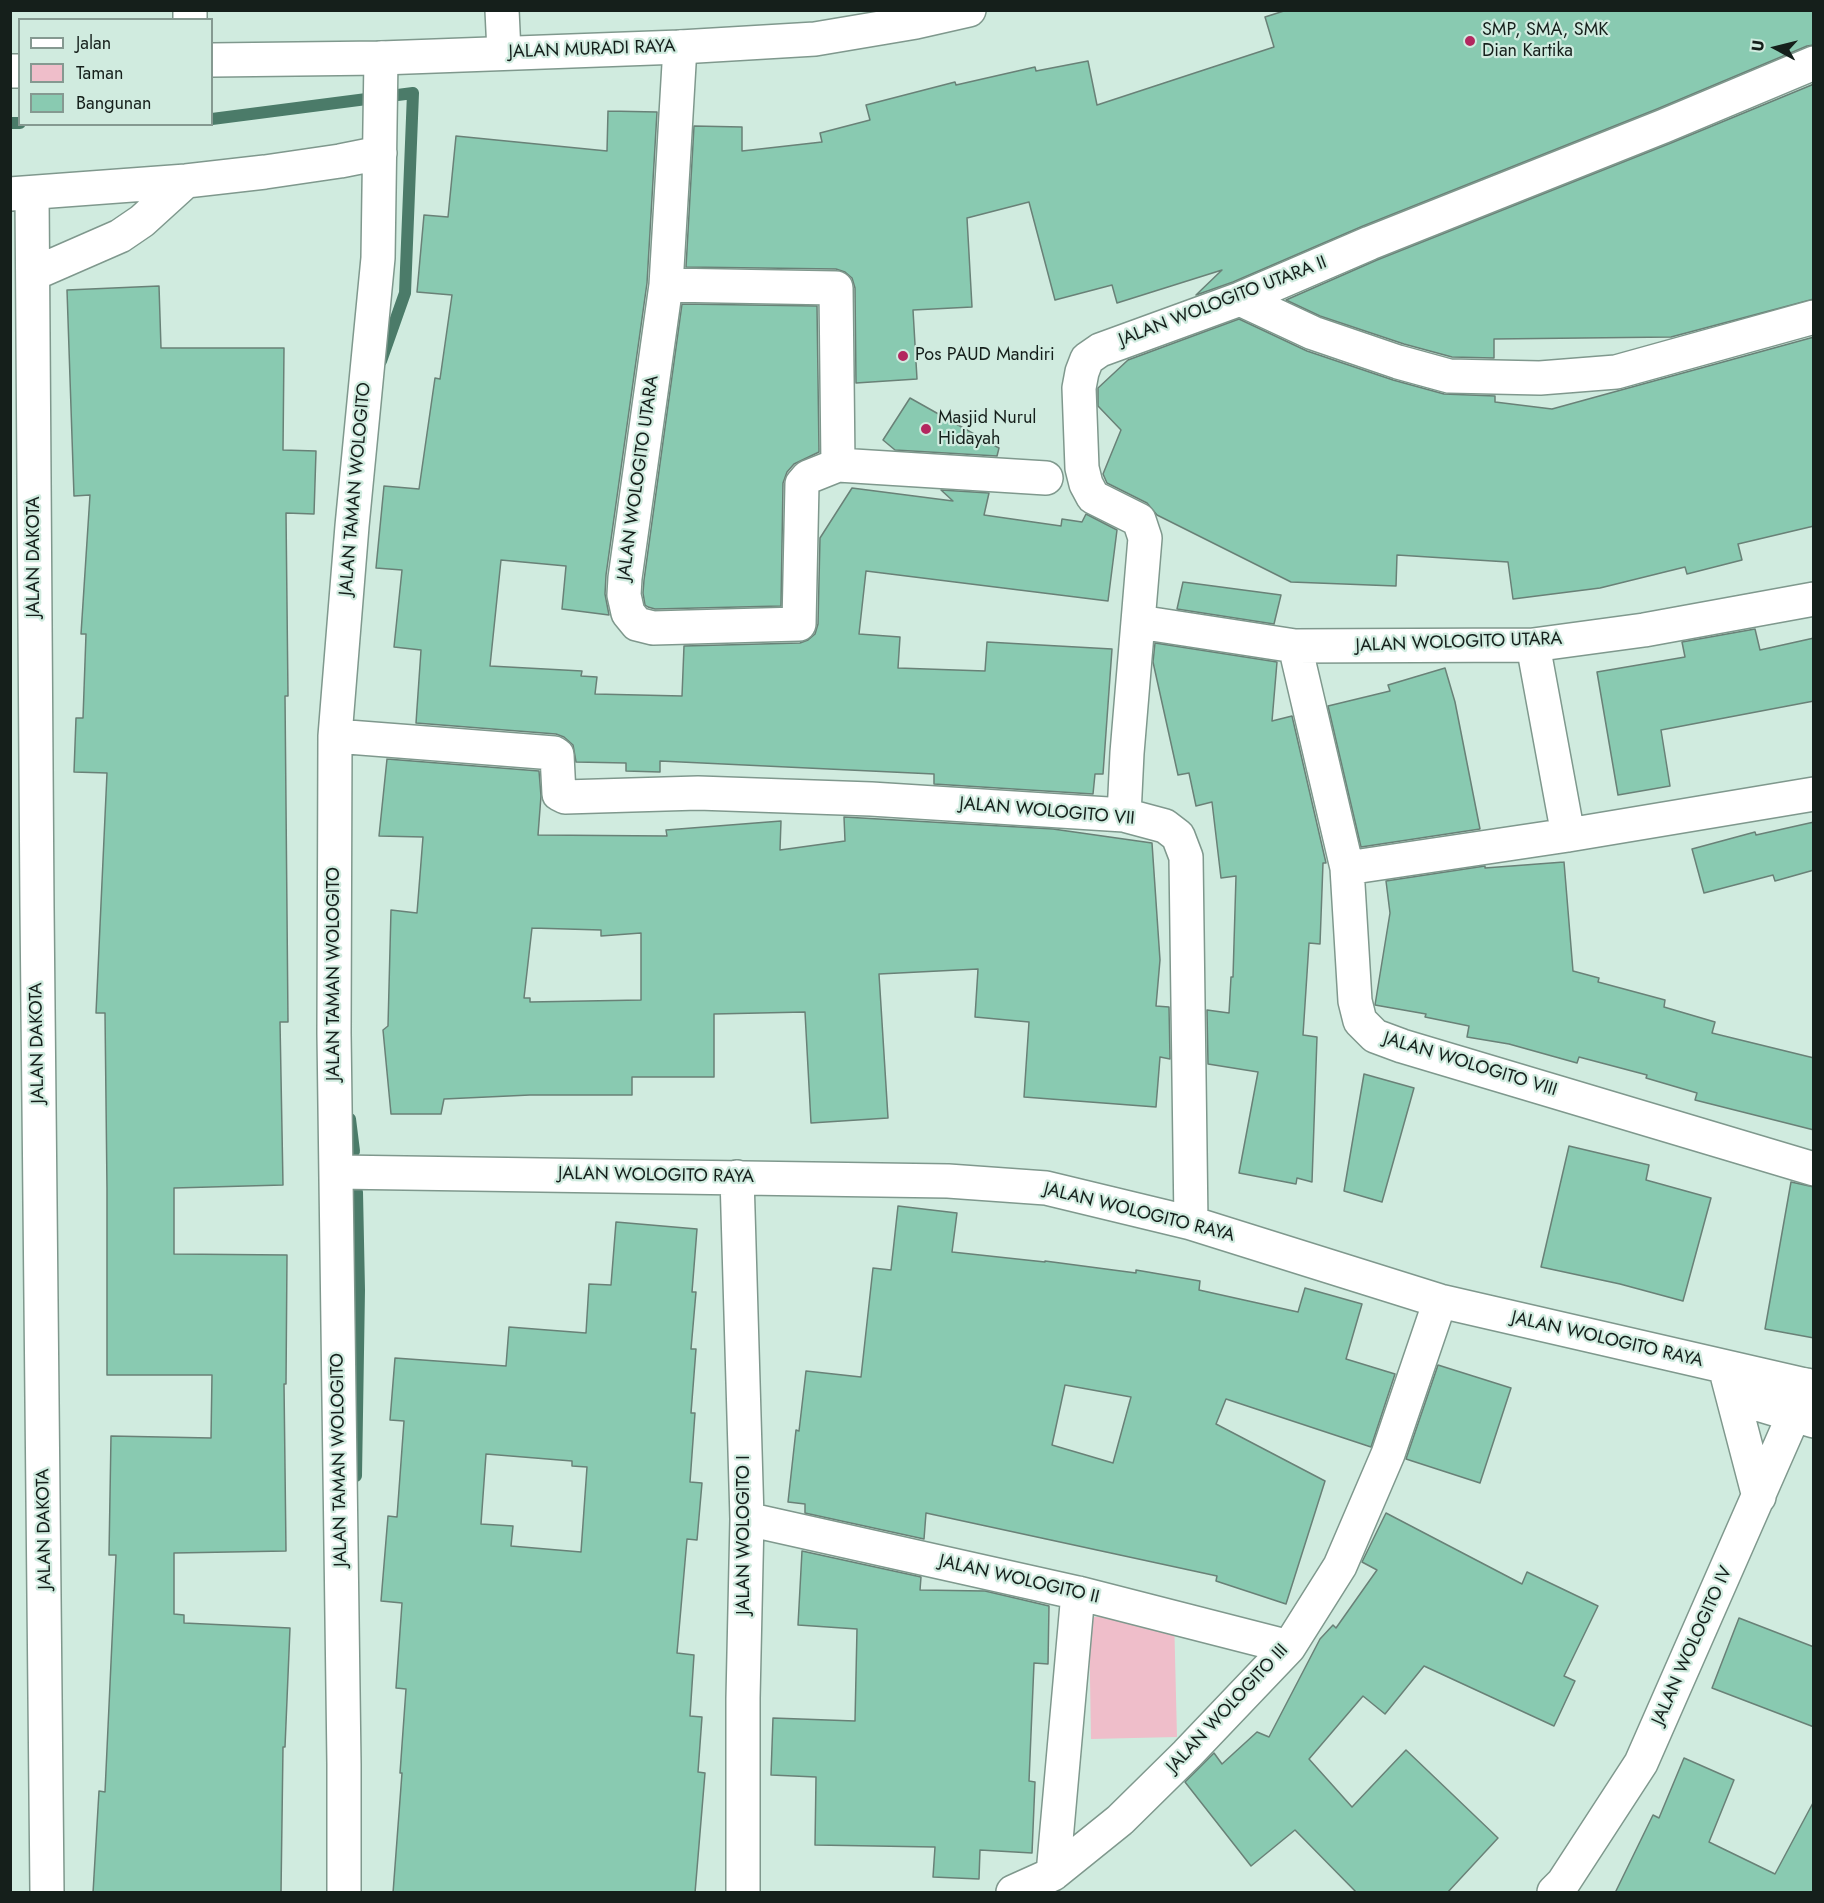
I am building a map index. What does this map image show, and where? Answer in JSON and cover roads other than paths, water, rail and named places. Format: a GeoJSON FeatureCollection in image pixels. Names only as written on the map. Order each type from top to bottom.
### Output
{"type":"FeatureCollection","features":[{"type":"Feature","properties":{"kind":"street"},"geometry":{"type":"LineString","coordinates":[[502,10],[504,52]]}},
{"type":"Feature","properties":{"kind":"street","name":"JALAN MURADI RAYA"},"geometry":{"type":"LineString","coordinates":[[213,60],[381,58],[680,47],[815,39],[916,22],[969,10]]}},
{"type":"Feature","properties":{"kind":"street","name":"JALAN WOLOGITO UTARA"},"geometry":{"type":"LineString","coordinates":[[680,47],[666,285],[624,578],[624,595],[628,613],[637,624],[653,628],[799,624],[802,484],[808,477],[838,465]]}},
{"type":"Feature","properties":{"kind":"street","name":"JALAN TAMAN WOLOGITO"},"geometry":{"type":"LineString","coordinates":[[344,1893],[334,1033],[335,736],[352,526],[378,258],[381,58]]}},
{"type":"Feature","properties":{"kind":"street","name":"JALAN WOLOGITO UTARA II"},"geometry":{"type":"LineString","coordinates":[[1124,815],[1145,538],[1138,520],[1093,496],[1086,484],[1082,468],[1079,388],[1087,359],[1100,350],[1240,299],[1370,243],[1664,126],[1814,63]]}},
{"type":"Feature","properties":{"kind":"street"},"geometry":{"type":"LineString","coordinates":[[21,194],[186,181],[308,166],[380,140]]}},
{"type":"Feature","properties":{"kind":"street"},"geometry":{"type":"LineString","coordinates":[[33,274],[120,236],[186,181]]}},
{"type":"Feature","properties":{"kind":"street","name":"JALAN DAKOTA"},"geometry":{"type":"LineString","coordinates":[[21,194],[33,274],[24,908],[48,1893]]}},
{"type":"Feature","properties":{"kind":"street"},"geometry":{"type":"LineString","coordinates":[[666,285],[836,288],[838,465],[1046,478]]}},
{"type":"Feature","properties":{"kind":"street"},"geometry":{"type":"LineString","coordinates":[[1240,299],[1313,333],[1398,362],[1449,376],[1540,378],[1616,372],[1814,317]]}},
{"type":"Feature","properties":{"kind":"street","name":"JALAN WOLOGITO UTARA"},"geometry":{"type":"LineString","coordinates":[[1139,622],[1295,646],[1533,645],[1644,630],[1814,599]]}},
{"type":"Feature","properties":{"kind":"street"},"geometry":{"type":"LineString","coordinates":[[1533,645],[1568,836]]}},
{"type":"Feature","properties":{"kind":"street","name":"JALAN WOLOGITO VIII"},"geometry":{"type":"LineString","coordinates":[[1295,646],[1347,868],[1355,1001],[1360,1021],[1375,1036],[1402,1046],[1814,1169]]}},
{"type":"Feature","properties":{"kind":"street","name":"JALAN WOLOGITO VII"},"geometry":{"type":"LineString","coordinates":[[335,736],[554,753],[557,755],[560,796],[698,793],[871,799],[1124,815],[1165,826],[1178,836],[1186,857],[1191,1223]]}},
{"type":"Feature","properties":{"kind":"street"},"geometry":{"type":"LineString","coordinates":[[1347,868],[1568,836],[1814,794]]}},
{"type":"Feature","properties":{"kind":"street","name":"JALAN WOLOGITO RAYA"},"geometry":{"type":"LineString","coordinates":[[337,1172],[948,1181],[1046,1188],[1191,1223],[1440,1301],[1807,1402]]}},
{"type":"Feature","properties":{"kind":"street","name":"JALAN WOLOGITO I"},"geometry":{"type":"LineString","coordinates":[[737,1177],[747,1519],[743,1698],[743,1893]]}},
{"type":"Feature","properties":{"kind":"street","name":"JALAN WOLOGITO III"},"geometry":{"type":"LineString","coordinates":[[1013,1893],[1053,1874],[1120,1820],[1187,1754],[1289,1647],[1340,1566],[1388,1454],[1440,1301]]}},
{"type":"Feature","properties":{"kind":"street"},"geometry":{"type":"LineString","coordinates":[[1730,1382],[1759,1497]]}},
{"type":"Feature","properties":{"kind":"street","name":"JALAN WOLOGITO IV"},"geometry":{"type":"LineString","coordinates":[[1554,1893],[1563,1883],[1641,1763],[1759,1497],[1807,1402]]}},
{"type":"Feature","properties":{"kind":"street","name":"JALAN WOLOGITO II"},"geometry":{"type":"LineString","coordinates":[[747,1519],[1077,1593],[1289,1647]]}},
{"type":"Feature","properties":{"kind":"street"},"geometry":{"type":"LineString","coordinates":[[1053,1874],[1077,1593]]}},
{"type":"Feature","properties":{"kind":"waterway"},"geometry":{"type":"LineString","coordinates":[[213,119],[413,93],[405,293],[381,361]]}},
{"type":"Feature","properties":{"kind":"waterway"},"geometry":{"type":"LineString","coordinates":[[10,123],[18,123]]}},
{"type":"Feature","properties":{"kind":"waterway"},"geometry":{"type":"LineString","coordinates":[[350,1119],[354,1151]]}},
{"type":"Feature","properties":{"kind":"waterway"},"geometry":{"type":"LineString","coordinates":[[356,1476],[359,1290],[357,1192]]}},
{"type":"Feature","properties":{"kind":"place","name":"SMP, SMA, SMK Dian Kartika"},"geometry":{"type":"Point","coordinates":[1470,41]}},
{"type":"Feature","properties":{"kind":"place","name":"Pos PAUD Mandiri"},"geometry":{"type":"Point","coordinates":[903,356]}},
{"type":"Feature","properties":{"kind":"place","name":"Masjid Nurul Hidayah"},"geometry":{"type":"Point","coordinates":[926,429]}}]}
